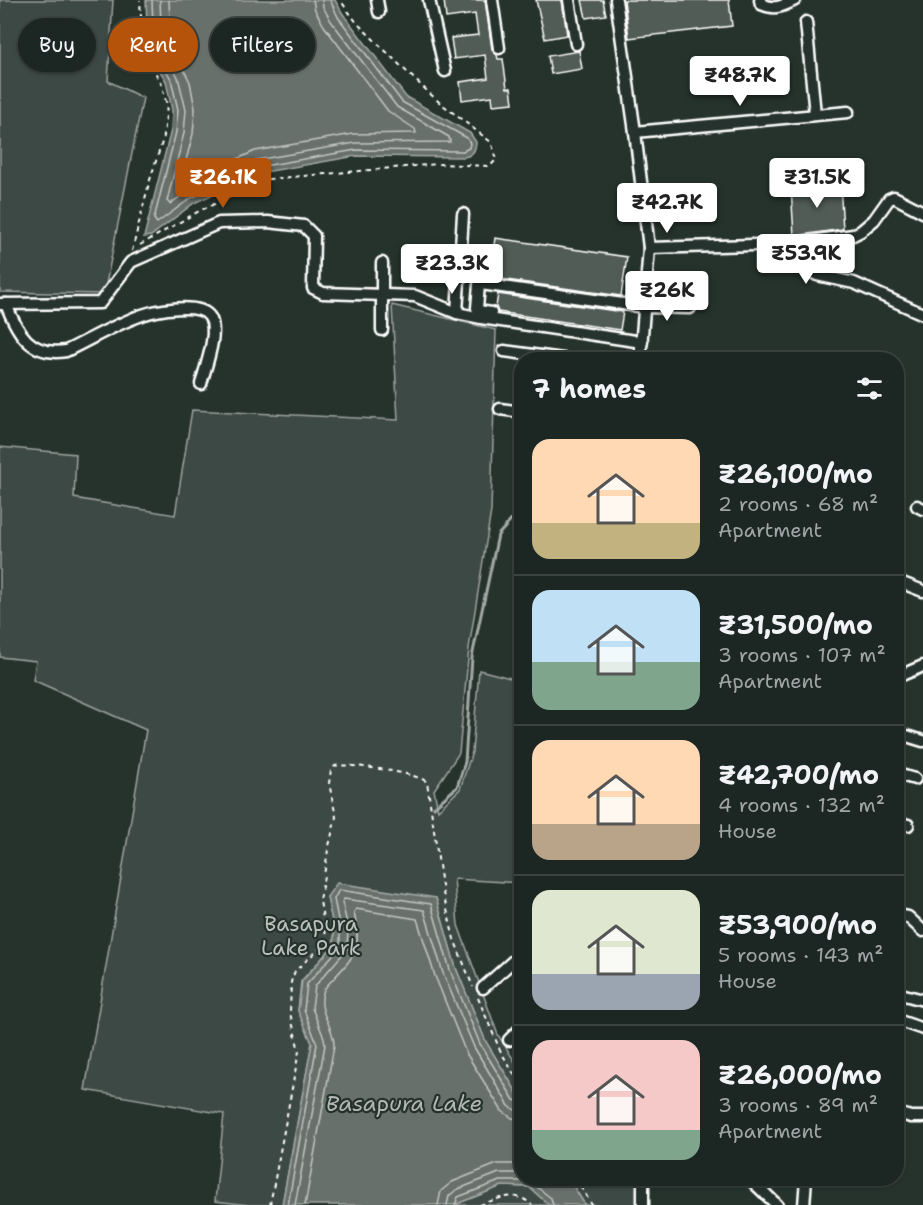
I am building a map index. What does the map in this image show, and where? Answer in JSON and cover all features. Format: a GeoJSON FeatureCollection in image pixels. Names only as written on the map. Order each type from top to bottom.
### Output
{"type":"FeatureCollection","features":[{"type":"Feature","properties":{"kind":"street"},"geometry":{"type":"LineString","coordinates":[[377,0],[379,12]]}},
{"type":"Feature","properties":{"kind":"street"},"geometry":{"type":"LineString","coordinates":[[429,0],[445,71]]}},
{"type":"Feature","properties":{"kind":"street"},"geometry":{"type":"LineString","coordinates":[[492,0],[499,48]]}},
{"type":"Feature","properties":{"kind":"street"},"geometry":{"type":"LineString","coordinates":[[568,0],[576,44]]}},
{"type":"Feature","properties":{"kind":"street"},"geometry":{"type":"LineString","coordinates":[[616,0],[649,248],[641,352]]}},
{"type":"Feature","properties":{"kind":"street"},"geometry":{"type":"LineString","coordinates":[[760,0],[760,4],[779,8],[795,0]]}},
{"type":"Feature","properties":{"kind":"street"},"geometry":{"type":"LineString","coordinates":[[806,22],[815,114]]}},
{"type":"Feature","properties":{"kind":"street"},"geometry":{"type":"LineString","coordinates":[[635,132],[848,111]]}},
{"type":"Feature","properties":{"kind":"street"},"geometry":{"type":"LineString","coordinates":[[649,248],[799,242],[853,235],[874,220],[889,199],[894,197],[923,212]]}},
{"type":"Feature","properties":{"kind":"street"},"geometry":{"type":"LineString","coordinates":[[457,313],[463,214]]}},
{"type":"Feature","properties":{"kind":"street"},"geometry":{"type":"LineString","coordinates":[[201,384],[213,338],[213,327],[209,316],[202,310],[188,308],[143,314],[66,351],[57,352],[32,345],[23,338],[16,330],[3,304],[100,303],[131,262],[219,223],[268,222],[304,226],[314,236],[313,288],[323,293],[415,296],[457,313],[501,322],[642,339]]}},
{"type":"Feature","properties":{"kind":"street"},"geometry":{"type":"LineString","coordinates":[[799,242],[802,262],[807,269],[817,275],[854,283],[923,314]]}},
{"type":"Feature","properties":{"kind":"street"},"geometry":{"type":"LineString","coordinates":[[382,263],[382,330]]}},
{"type":"Feature","properties":{"kind":"street"},"geometry":{"type":"LineString","coordinates":[[642,339],[479,311],[477,306],[479,285],[484,283],[644,307],[690,308]]}},
{"type":"Feature","properties":{"kind":"street"},"geometry":{"type":"LineString","coordinates":[[504,351],[514,352]]}},
{"type":"Feature","properties":{"kind":"street"},"geometry":{"type":"LineString","coordinates":[[500,409],[514,411]]}},
{"type":"Feature","properties":{"kind":"street"},"geometry":{"type":"LineString","coordinates":[[904,584],[923,591]]}},
{"type":"Feature","properties":{"kind":"street"},"geometry":{"type":"LineString","coordinates":[[904,674],[923,666]]}},
{"type":"Feature","properties":{"kind":"street"},"geometry":{"type":"LineString","coordinates":[[904,735],[923,741]]}},
{"type":"Feature","properties":{"kind":"street"},"geometry":{"type":"LineString","coordinates":[[904,776],[915,779]]}},
{"type":"Feature","properties":{"kind":"street"},"geometry":{"type":"LineString","coordinates":[[904,916],[908,917],[923,931]]}},
{"type":"Feature","properties":{"kind":"street"},"geometry":{"type":"LineString","coordinates":[[478,991],[514,960]]}},
{"type":"Feature","properties":{"kind":"street"},"geometry":{"type":"LineString","coordinates":[[904,995],[923,1000]]}},
{"type":"Feature","properties":{"kind":"street"},"geometry":{"type":"LineString","coordinates":[[904,1022],[923,1029]]}},
{"type":"Feature","properties":{"kind":"street"},"geometry":{"type":"LineString","coordinates":[[509,1040],[514,1035]]}},
{"type":"Feature","properties":{"kind":"street"},"geometry":{"type":"LineString","coordinates":[[904,1115],[923,1117]]}},
{"type":"Feature","properties":{"kind":"street"},"geometry":{"type":"LineString","coordinates":[[643,1186],[643,1205]]}},
{"type":"Feature","properties":{"kind":"street"},"geometry":{"type":"LineString","coordinates":[[757,1186],[777,1205]]}},
{"type":"Feature","properties":{"kind":"street"},"geometry":{"type":"LineString","coordinates":[[804,1205],[805,1186]]}},
{"type":"Feature","properties":{"kind":"path"},"geometry":{"type":"LineString","coordinates":[[131,262],[149,183],[164,136],[167,105],[160,80],[143,54],[140,0]]}},
{"type":"Feature","properties":{"kind":"path"},"geometry":{"type":"LineString","coordinates":[[132,250],[199,211],[269,179],[438,164],[489,166],[497,159],[491,142],[417,82],[357,23],[340,0]]}},
{"type":"Feature","properties":{"kind":"path"},"geometry":{"type":"LineString","coordinates":[[270,1205],[299,1051],[290,1012],[291,982],[295,971],[322,946],[326,936],[320,901],[336,817],[329,783],[331,770],[335,766],[387,771],[420,777],[428,782],[443,893],[454,939],[478,991],[500,1050],[514,1074]]}},
{"type":"Feature","properties":{"kind":"path"},"geometry":{"type":"LineString","coordinates":[[580,1186],[592,1205]]}},
{"type":"Feature","properties":{"kind":"path"},"geometry":{"type":"LineString","coordinates":[[480,1205],[501,1197],[513,1196],[525,1199],[532,1205]]}},
{"type":"Feature","properties":{"kind":"green space"},"geometry":{"type":"Polygon","coordinates":[[[0,0],[113,0],[112,18],[108,18],[108,81],[143,98],[104,294],[0,292],[0,0]]]}},
{"type":"Feature","properties":{"kind":"green space","name":"Basapura Lake Park"},"geometry":{"type":"Polygon","coordinates":[[[392,305],[496,330],[491,511],[469,648],[459,753],[434,790],[438,810],[460,789],[472,752],[479,670],[514,679],[514,883],[454,879],[458,925],[498,1035],[514,1060],[514,1088],[486,1042],[456,968],[436,898],[327,897],[334,930],[334,945],[301,981],[298,1011],[312,1043],[282,1205],[249,1205],[215,1201],[224,1114],[85,1090],[146,730],[33,680],[36,661],[0,657],[0,447],[76,454],[74,498],[175,515],[192,410],[398,420],[392,305]]]}},
{"type":"Feature","properties":{"kind":"green space"},"geometry":{"type":"Polygon","coordinates":[[[502,1186],[529,1187],[549,1205],[454,1205],[502,1186]]]}},
{"type":"Feature","properties":{"kind":"green space"},"geometry":{"type":"Polygon","coordinates":[[[573,1186],[638,1186],[637,1205],[585,1205],[573,1186]]]}},
{"type":"Feature","properties":{"kind":"water"},"geometry":{"type":"Polygon","coordinates":[[[146,0],[335,0],[343,14],[406,97],[470,133],[476,142],[475,148],[469,156],[463,157],[356,156],[259,173],[194,203],[151,236],[144,237],[171,130],[172,110],[166,81],[161,72],[198,72],[198,18],[147,18],[146,0]]]}},
{"type":"Feature","properties":{"kind":"water","name":"Basapura Lake"},"geometry":{"type":"Polygon","coordinates":[[[337,883],[436,898],[456,968],[486,1042],[514,1088],[514,1186],[573,1186],[585,1205],[549,1205],[529,1187],[502,1186],[454,1205],[282,1205],[312,1043],[298,1011],[302,981],[334,945],[334,930],[327,897],[337,883]]]}},
{"type":"Feature","properties":{"kind":"building"},"geometry":{"type":"Polygon","coordinates":[[[444,0],[485,0],[492,49],[498,59],[503,59],[507,88],[511,88],[513,103],[493,105],[492,96],[462,100],[460,82],[488,78],[485,55],[454,59],[451,38],[478,35],[475,14],[446,18],[444,0]]]}},
{"type":"Feature","properties":{"kind":"building"},"geometry":{"type":"Polygon","coordinates":[[[536,0],[562,0],[567,35],[545,39],[536,0]]]}},
{"type":"Feature","properties":{"kind":"building"},"geometry":{"type":"Polygon","coordinates":[[[582,0],[603,0],[606,15],[586,18],[582,0]]]}},
{"type":"Feature","properties":{"kind":"building"},"geometry":{"type":"Polygon","coordinates":[[[624,0],[729,0],[732,26],[629,38],[624,0]]]}},
{"type":"Feature","properties":{"kind":"building"},"geometry":{"type":"Polygon","coordinates":[[[579,51],[582,69],[551,74],[548,56],[579,51]]]}},
{"type":"Feature","properties":{"kind":"building"},"geometry":{"type":"Polygon","coordinates":[[[840,184],[843,229],[794,236],[791,187],[840,184]]]}},
{"type":"Feature","properties":{"kind":"building"},"geometry":{"type":"Polygon","coordinates":[[[495,238],[627,257],[621,296],[500,279],[500,275],[490,274],[495,238]]]}},
{"type":"Feature","properties":{"kind":"building"},"geometry":{"type":"Polygon","coordinates":[[[498,294],[623,312],[620,330],[498,312],[496,307],[498,294]]]}},
{"type":"Feature","properties":{"kind":"waterway"},"geometry":{"type":"LineString","coordinates":[[434,807],[457,787],[465,762],[472,657],[498,535],[514,517]]}}]}
